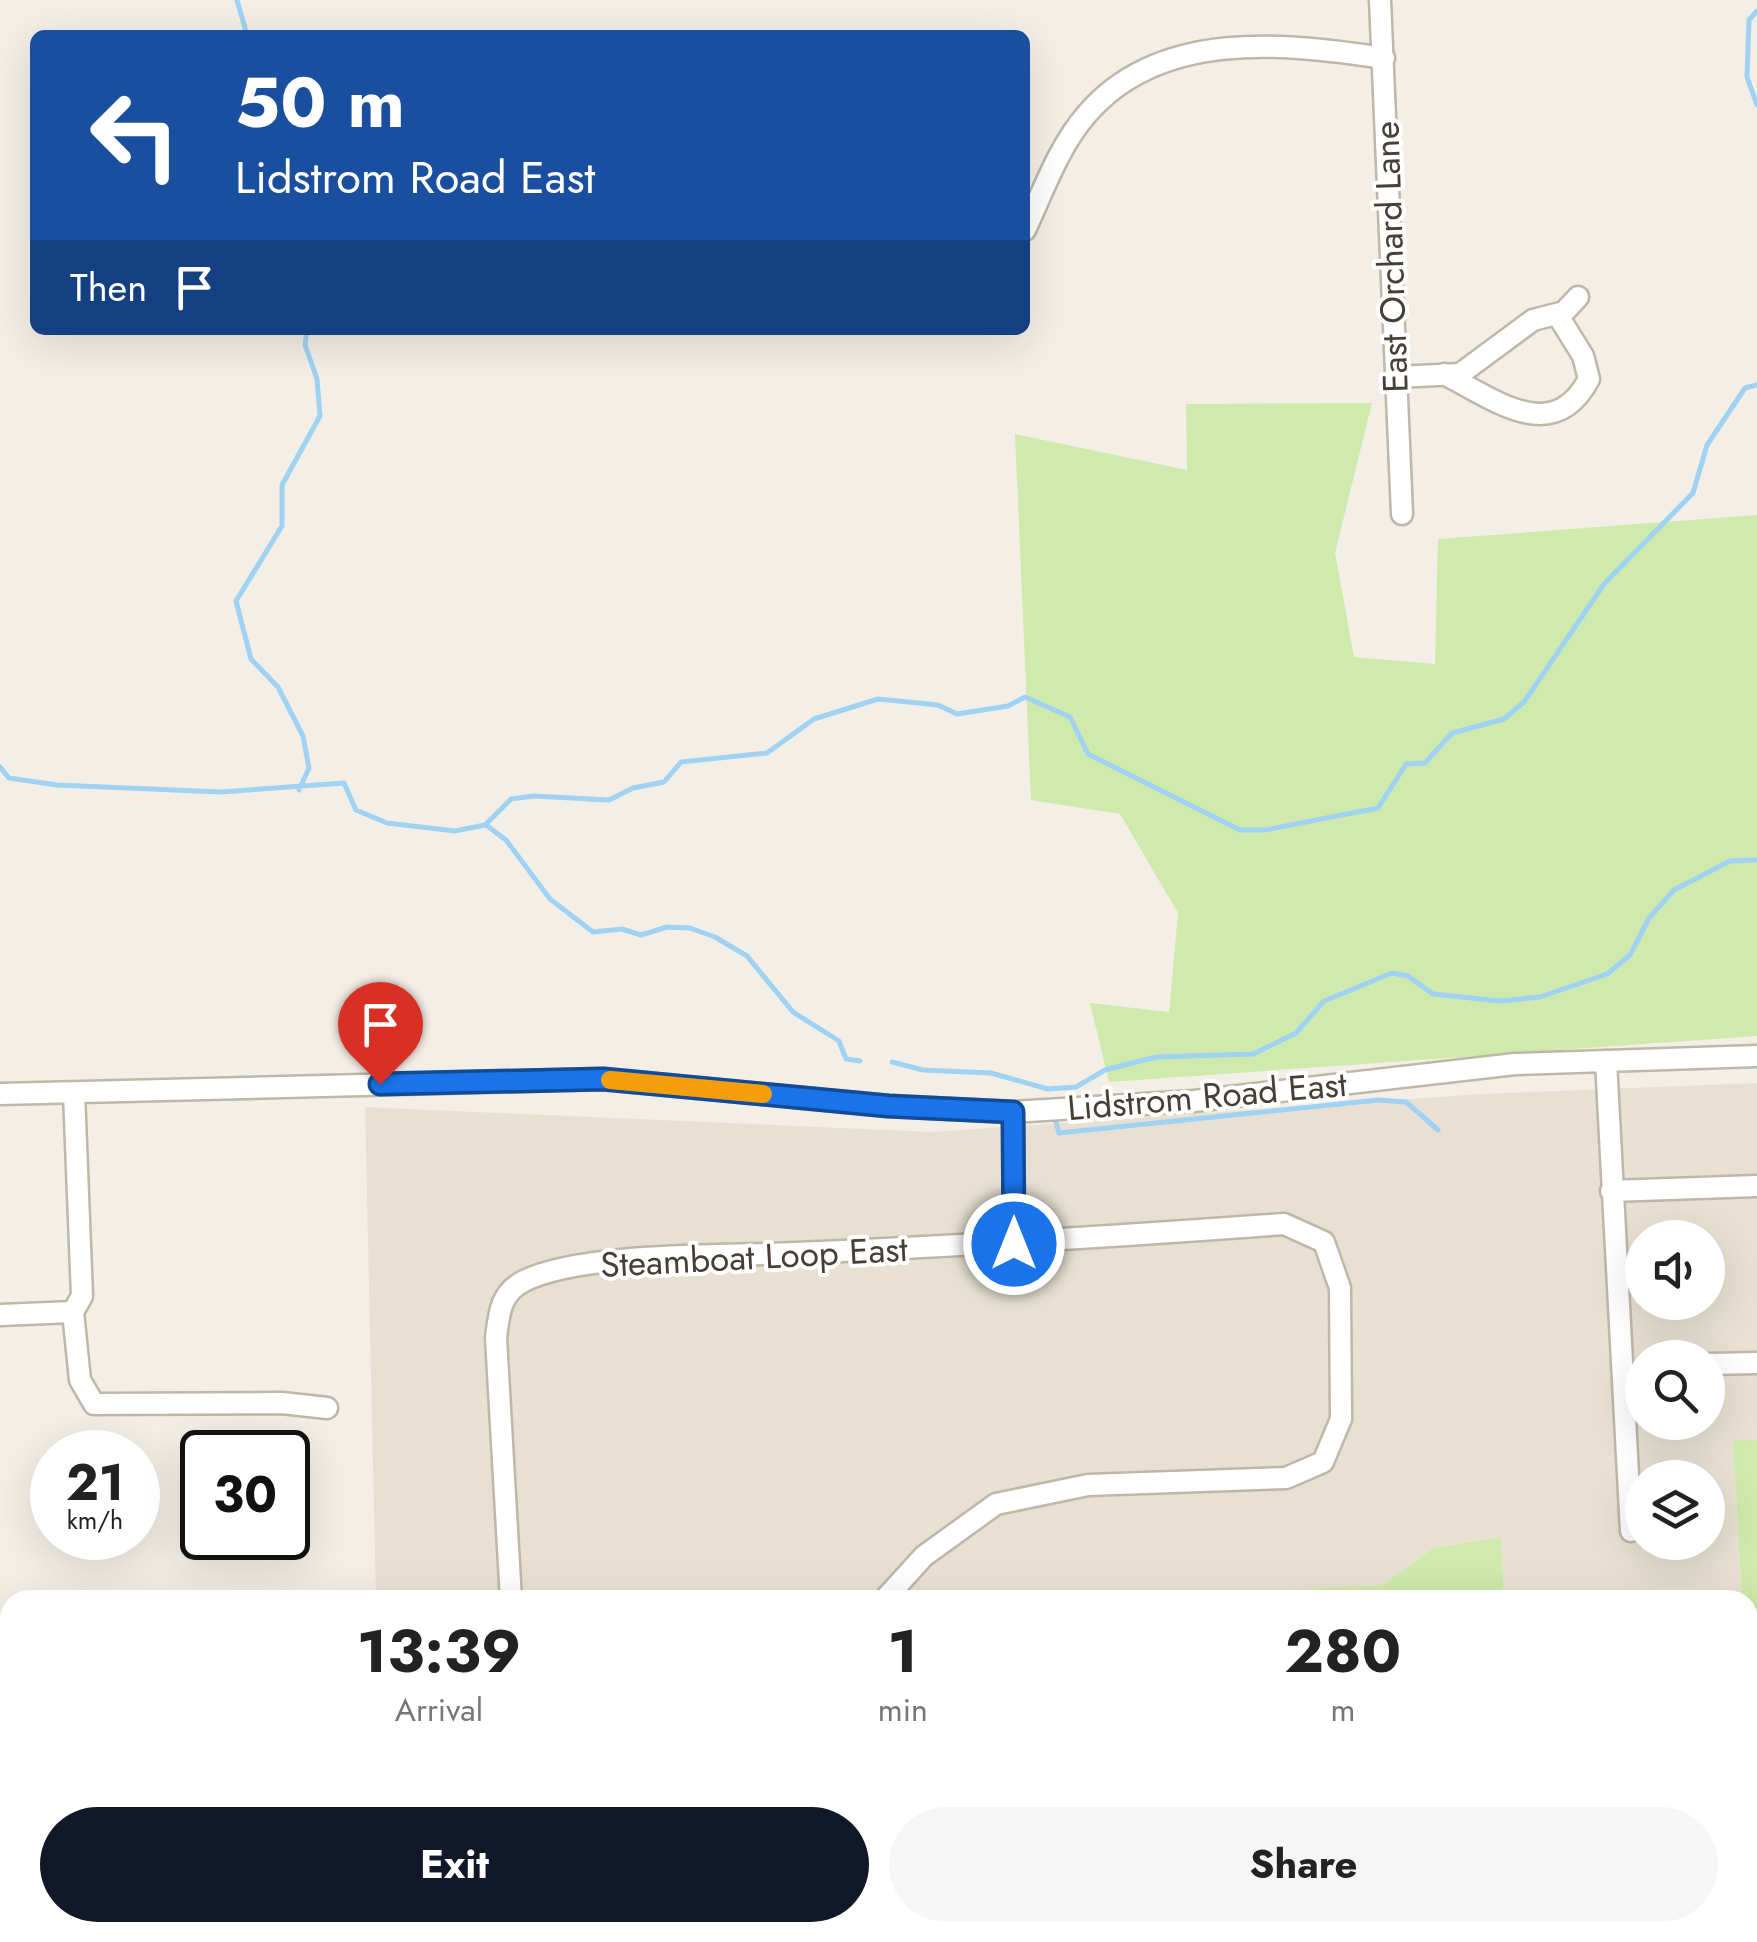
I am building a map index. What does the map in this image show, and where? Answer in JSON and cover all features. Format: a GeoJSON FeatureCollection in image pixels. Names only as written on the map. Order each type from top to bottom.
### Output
{"type":"FeatureCollection","features":[{"type":"Feature","properties":{"kind":"street","name":"East Orchard Lane"},"geometry":{"type":"LineString","coordinates":[[1380,0],[1402,514]]}},
{"type":"Feature","properties":{"kind":"street"},"geometry":{"type":"LineString","coordinates":[[1030,219],[1062,151],[1087,114],[1126,79],[1180,56],[1249,46],[1306,46],[1384,58]]}},
{"type":"Feature","properties":{"kind":"street"},"geometry":{"type":"LineString","coordinates":[[1395,376],[1460,374],[1500,349],[1533,320],[1557,314],[1578,297]]}},
{"type":"Feature","properties":{"kind":"street"},"geometry":{"type":"LineString","coordinates":[[1444,374],[1531,415],[1548,416],[1567,410],[1589,380],[1584,356],[1557,314]]}},
{"type":"Feature","properties":{"kind":"street","name":"Lidstrom Road East"},"geometry":{"type":"LineString","coordinates":[[0,1094],[603,1079],[888,1106],[1013,1112],[1194,1101],[1515,1064],[1757,1056]]}},
{"type":"Feature","properties":{"kind":"street"},"geometry":{"type":"LineString","coordinates":[[1606,1061],[1611,1191],[1630,1340]]}},
{"type":"Feature","properties":{"kind":"street"},"geometry":{"type":"LineString","coordinates":[[74,1092],[82,1296],[74,1312],[80,1380],[94,1404],[282,1403],[327,1408]]}},
{"type":"Feature","properties":{"kind":"street"},"geometry":{"type":"LineString","coordinates":[[1013,1112],[1014,1244]]}},
{"type":"Feature","properties":{"kind":"street"},"geometry":{"type":"LineString","coordinates":[[1611,1191],[1757,1186]]}},
{"type":"Feature","properties":{"kind":"street","name":"Steamboat Loop East"},"geometry":{"type":"LineString","coordinates":[[509,1590],[496,1338],[502,1300],[522,1282],[554,1270],[630,1260],[1014,1244],[1284,1224],[1324,1242],[1340,1288],[1341,1419],[1323,1462],[1286,1478],[1088,1484],[996,1504],[924,1556],[893,1590]]}},
{"type":"Feature","properties":{"kind":"street"},"geometry":{"type":"LineString","coordinates":[[0,1315],[74,1312]]}},
{"type":"Feature","properties":{"kind":"street"},"geometry":{"type":"LineString","coordinates":[[1725,1364],[1757,1363]]}},
{"type":"Feature","properties":{"kind":"shaded area"},"geometry":{"type":"Polygon","coordinates":[[[1757,1083],[1757,1440],[1733,1440],[1741,1590],[1504,1590],[1501,1537],[1433,1548],[1382,1585],[1286,1590],[376,1590],[365,1107],[933,1132],[1481,1094],[1757,1083]]]}},
{"type":"Feature","properties":{"kind":"green space"},"geometry":{"type":"Polygon","coordinates":[[[1372,403],[1335,553],[1354,657],[1435,664],[1438,539],[1757,515],[1757,1036],[1109,1082],[1090,1003],[1169,1012],[1178,913],[1120,814],[1031,800],[1015,434],[1187,470],[1186,404],[1372,403]]]}},
{"type":"Feature","properties":{"kind":"green space"},"geometry":{"type":"Polygon","coordinates":[[[1733,1440],[1757,1440],[1757,1590],[1741,1590],[1733,1440]]]}},
{"type":"Feature","properties":{"kind":"green space"},"geometry":{"type":"Polygon","coordinates":[[[1501,1537],[1504,1590],[1286,1590],[1382,1585],[1433,1548],[1501,1537]]]}},
{"type":"Feature","properties":{"kind":"waterway"},"geometry":{"type":"LineString","coordinates":[[237,0],[246,30]]}},
{"type":"Feature","properties":{"kind":"waterway"},"geometry":{"type":"LineString","coordinates":[[1757,11],[1749,20],[1747,77],[1757,105]]}},
{"type":"Feature","properties":{"kind":"waterway"},"geometry":{"type":"LineString","coordinates":[[299,790],[309,768],[303,736],[278,687],[251,659],[236,601],[282,526],[282,485],[320,416],[317,379],[305,345],[306,335]]}},
{"type":"Feature","properties":{"kind":"waterway"},"geometry":{"type":"LineString","coordinates":[[0,767],[9,778],[57,785],[221,792],[344,783],[356,810],[387,823],[455,831],[485,825],[511,799],[534,796],[609,800],[633,788],[664,782],[681,762],[767,753],[814,719],[878,699],[938,705],[957,714],[1008,706],[1025,697],[1070,717],[1088,754],[1240,830],[1265,830],[1378,808],[1406,764],[1425,763],[1452,733],[1504,719],[1524,702],[1604,584],[1693,493],[1707,445],[1745,388],[1757,385]]}},
{"type":"Feature","properties":{"kind":"waterway"},"geometry":{"type":"LineString","coordinates":[[486,825],[506,840],[550,899],[593,932],[622,929],[641,935],[667,927],[690,928],[715,937],[747,956],[793,1012],[839,1041],[846,1059],[860,1061]]}},
{"type":"Feature","properties":{"kind":"waterway"},"geometry":{"type":"LineString","coordinates":[[892,1062],[923,1070],[991,1073],[1048,1089],[1076,1087],[1105,1070],[1156,1057],[1253,1054],[1296,1033],[1324,1001],[1392,973],[1408,976],[1433,994],[1500,1001],[1540,997],[1607,974],[1630,955],[1649,918],[1674,890],[1730,861],[1757,860]]}},
{"type":"Feature","properties":{"kind":"waterway"},"geometry":{"type":"LineString","coordinates":[[1054,1114],[1059,1133],[1378,1100],[1406,1102],[1438,1130]]}},
{"type":"Feature","properties":{"kind":"slow traffic"},"geometry":{"type":"LineString","coordinates":[[610,1080],[763,1094]]}},
{"type":"Feature","properties":{"kind":"route"},"geometry":{"type":"LineString","coordinates":[[380,1084],[603,1079],[888,1106],[1013,1112],[1014,1244]]}}]}
